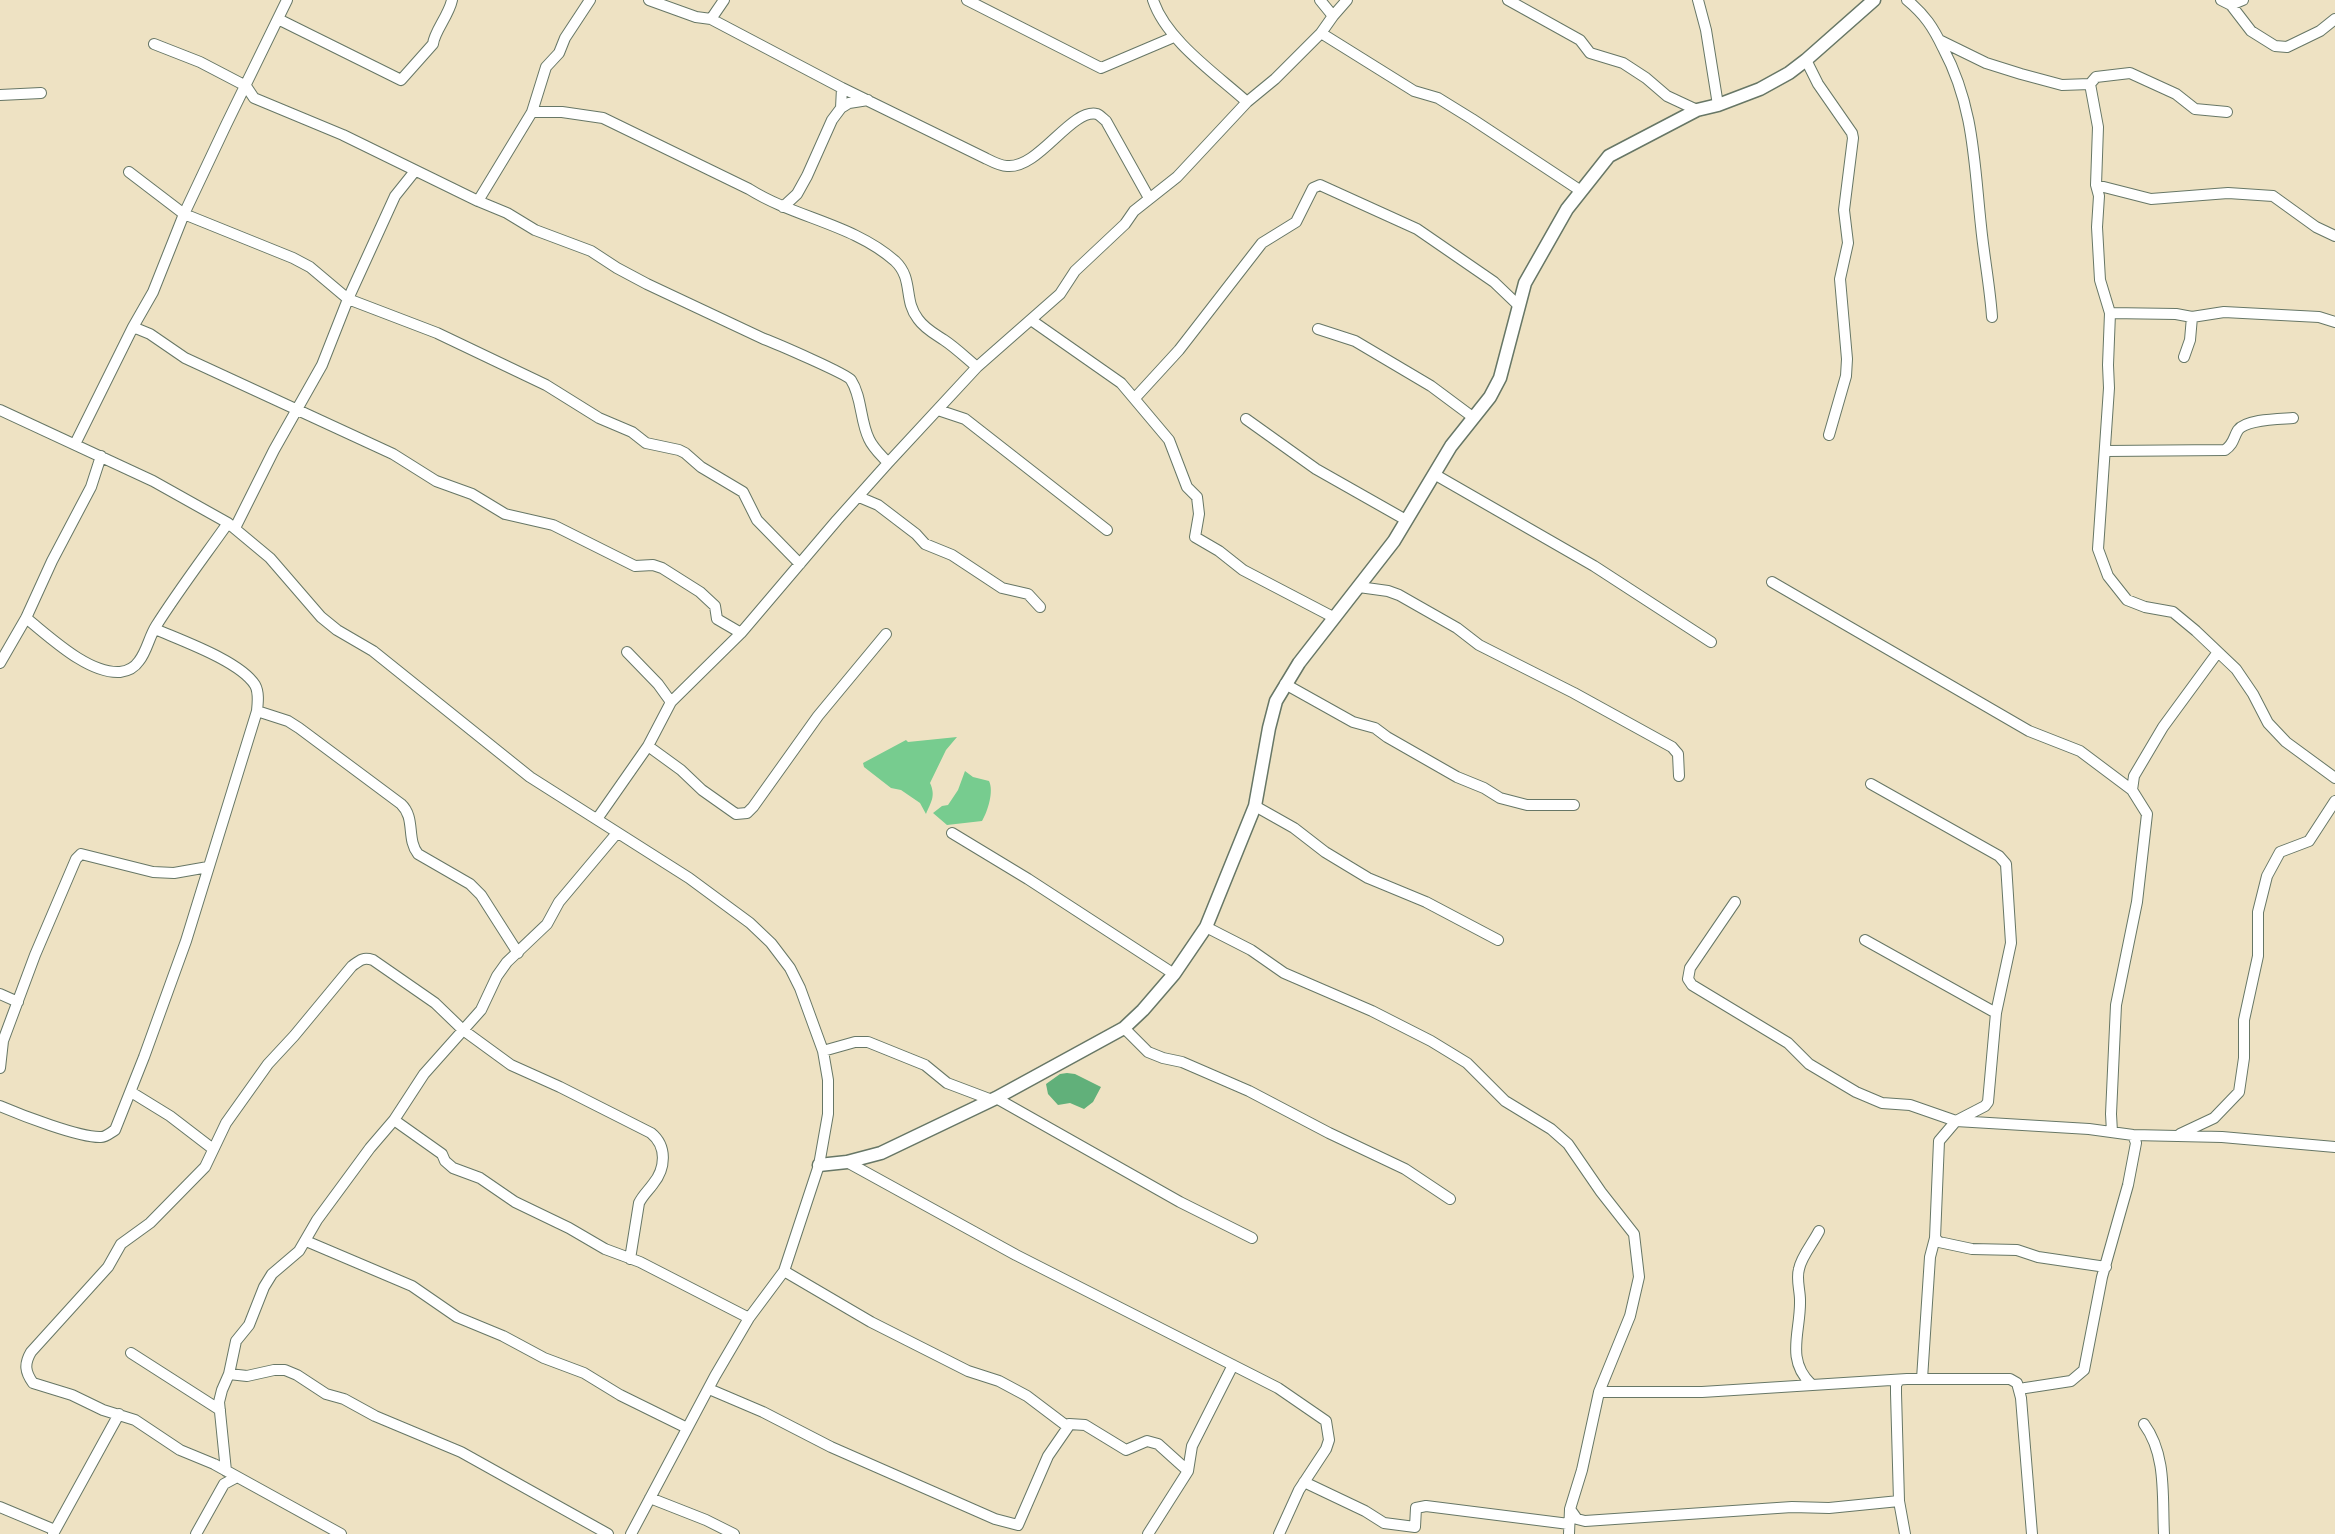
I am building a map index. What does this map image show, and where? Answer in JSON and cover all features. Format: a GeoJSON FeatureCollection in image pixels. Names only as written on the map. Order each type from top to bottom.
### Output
{"type":"FeatureCollection","features":[{"type":"Feature","properties":{"kind":"street"},"geometry":{"type":"LineString","coordinates":[[75,444],[133,327],[153,292],[184,214],[287,0]]}},
{"type":"Feature","properties":{"kind":"street"},"geometry":{"type":"LineString","coordinates":[[278,19],[400,80],[433,44],[434,38],[449,13],[452,0]]}},
{"type":"Feature","properties":{"kind":"street"},"geometry":{"type":"LineString","coordinates":[[478,202],[532,112],[546,67],[558,53],[565,38],[590,0]]}},
{"type":"Feature","properties":{"kind":"street"},"geometry":{"type":"LineString","coordinates":[[649,0],[696,17],[711,19],[842,88],[985,158],[1007,166],[1020,164],[1032,158],[1074,122],[1089,114],[1098,114],[1106,121],[1149,198]]}},
{"type":"Feature","properties":{"kind":"street"},"geometry":{"type":"LineString","coordinates":[[711,19],[724,0]]}},
{"type":"Feature","properties":{"kind":"street"},"geometry":{"type":"LineString","coordinates":[[967,0],[1101,68],[1174,36]]}},
{"type":"Feature","properties":{"kind":"street"},"geometry":{"type":"LineString","coordinates":[[1153,0],[1158,15],[1174,36],[1247,102]]}},
{"type":"Feature","properties":{"kind":"street"},"geometry":{"type":"LineString","coordinates":[[1320,0],[1332,16]]}},
{"type":"Feature","properties":{"kind":"street"},"geometry":{"type":"LineString","coordinates":[[597,819],[648,746],[671,702],[741,633],[888,463],[977,367],[1060,294],[1075,272],[1125,224],[1134,211],[1177,177],[1247,102],[1275,78],[1321,33],[1332,16],[1347,0]]}},
{"type":"Feature","properties":{"kind":"street"},"geometry":{"type":"LineString","coordinates":[[1508,0],[1580,40],[1590,53],[1623,63],[1646,78],[1667,96],[1697,110]]}},
{"type":"Feature","properties":{"kind":"street"},"geometry":{"type":"LineString","coordinates":[[1698,0],[1706,30],[1718,105]]}},
{"type":"Feature","properties":{"kind":"street"},"geometry":{"type":"LineString","coordinates":[[819,1165],[847,1162],[881,1153],[994,1099],[1124,1028],[1143,1010],[1174,974],[1206,927],[1245,836],[1255,806],[1269,728],[1276,701],[1285,684],[1333,617],[1394,541],[1451,446],[1474,418],[1500,378],[1525,283],[1567,209],[1609,156],[1697,110],[1718,105],[1760,89],[1806,60],[1874,0]]}},
{"type":"Feature","properties":{"kind":"street"},"geometry":{"type":"LineString","coordinates":[[1907,0],[1929,21],[1954,68],[1965,99],[1972,131],[1992,317]]}},
{"type":"Feature","properties":{"kind":"street"},"geometry":{"type":"LineString","coordinates":[[2221,0],[2232,5],[2251,31],[2275,46],[2288,47],[2320,31],[2335,19]]}},
{"type":"Feature","properties":{"kind":"street"},"geometry":{"type":"LineString","coordinates":[[2232,5],[2243,0]]}},
{"type":"Feature","properties":{"kind":"street"},"geometry":{"type":"LineString","coordinates":[[1321,33],[1414,90],[1438,98],[1472,118],[1581,191]]}},
{"type":"Feature","properties":{"kind":"street"},"geometry":{"type":"LineString","coordinates":[[1939,40],[1986,63],[2062,85],[2090,84],[2096,77],[2130,73],[2176,94],[2195,109],[2227,112]]}},
{"type":"Feature","properties":{"kind":"street"},"geometry":{"type":"LineString","coordinates":[[154,44],[200,62],[246,86],[254,98],[343,135],[478,202],[507,213],[535,230],[591,251],[647,284],[849,377],[868,438],[888,463]]}},
{"type":"Feature","properties":{"kind":"street"},"geometry":{"type":"LineString","coordinates":[[1806,60],[1818,84],[1852,133],[1853,138],[1844,210],[1848,243],[1840,279],[1847,359],[1846,376],[1829,435]]}},
{"type":"Feature","properties":{"kind":"street"},"geometry":{"type":"LineString","coordinates":[[2090,84],[2098,127],[2096,185],[2099,196],[2097,228],[2100,280],[2110,314],[2106,451],[2102,472],[2098,549],[2108,576],[2128,600],[2145,607],[2174,612],[2236,669],[2253,694],[2268,724],[2301,755],[2335,778]]}},
{"type":"Feature","properties":{"kind":"street"},"geometry":{"type":"LineString","coordinates":[[841,108],[842,88]]}},
{"type":"Feature","properties":{"kind":"street"},"geometry":{"type":"LineString","coordinates":[[0,95],[41,93]]}},
{"type":"Feature","properties":{"kind":"street"},"geometry":{"type":"LineString","coordinates":[[237,102],[254,98]]}},
{"type":"Feature","properties":{"kind":"street"},"geometry":{"type":"LineString","coordinates":[[783,206],[797,194],[832,120],[841,108],[849,103],[868,100]]}},
{"type":"Feature","properties":{"kind":"street"},"geometry":{"type":"LineString","coordinates":[[532,112],[562,112],[603,118],[783,206],[836,226],[860,238],[894,260],[906,276],[910,307],[918,320],[977,367]]}},
{"type":"Feature","properties":{"kind":"street"},"geometry":{"type":"LineString","coordinates":[[26,618],[85,662],[99,669],[121,672],[131,669],[139,661],[154,628],[232,526],[322,365],[348,299],[395,196],[415,171]]}},
{"type":"Feature","properties":{"kind":"street"},"geometry":{"type":"LineString","coordinates":[[129,172],[184,214],[293,258],[310,267],[348,299],[437,333],[546,385],[599,418],[632,432],[646,443],[680,450],[701,467],[743,492],[757,520],[800,564]]}},
{"type":"Feature","properties":{"kind":"street"},"geometry":{"type":"LineString","coordinates":[[1135,398],[1179,350],[1262,243],[1296,222],[1310,194],[1316,186],[1320,185],[1417,229],[1494,282],[1518,305]]}},
{"type":"Feature","properties":{"kind":"street"},"geometry":{"type":"LineString","coordinates":[[2096,185],[2151,199],[2228,193],[2274,196],[2316,227],[2335,236]]}},
{"type":"Feature","properties":{"kind":"street"},"geometry":{"type":"LineString","coordinates":[[2110,314],[2176,314],[2192,317],[2224,312],[2319,317],[2335,322]]}},
{"type":"Feature","properties":{"kind":"street"},"geometry":{"type":"LineString","coordinates":[[2184,357],[2190,340],[2192,317]]}},
{"type":"Feature","properties":{"kind":"street"},"geometry":{"type":"LineString","coordinates":[[1030,320],[1083,355],[1121,384],[1135,398],[1169,440],[1187,487],[1198,498],[1199,520],[1195,537],[1219,551],[1243,570],[1333,617]]}},
{"type":"Feature","properties":{"kind":"street"},"geometry":{"type":"LineString","coordinates":[[133,327],[150,334],[185,358],[393,454],[436,481],[472,494],[505,514],[553,526],[635,566],[653,565],[662,568],[700,592],[715,606],[716,618],[741,633]]}},
{"type":"Feature","properties":{"kind":"street"},"geometry":{"type":"LineString","coordinates":[[1318,329],[1355,341],[1431,386],[1474,418]]}},
{"type":"Feature","properties":{"kind":"street"},"geometry":{"type":"LineString","coordinates":[[0,410],[153,481],[232,526],[270,558],[321,616],[337,630],[373,651],[530,777],[689,878],[750,923],[771,943],[790,968],[800,988],[823,1051],[829,1096],[819,1165],[784,1271],[750,1318],[687,1428],[631,1534]]}},
{"type":"Feature","properties":{"kind":"street"},"geometry":{"type":"LineString","coordinates":[[938,410],[966,419],[1107,530]]}},
{"type":"Feature","properties":{"kind":"street"},"geometry":{"type":"LineString","coordinates":[[2106,451],[2225,450],[2232,446],[2239,429],[2248,423],[2293,418]]}},
{"type":"Feature","properties":{"kind":"street"},"geometry":{"type":"LineString","coordinates":[[1246,419],[1316,469],[1406,520]]}},
{"type":"Feature","properties":{"kind":"street"},"geometry":{"type":"LineString","coordinates":[[0,663],[26,618],[52,561],[92,487],[101,456]]}},
{"type":"Feature","properties":{"kind":"street"},"geometry":{"type":"LineString","coordinates":[[1434,474],[1594,566],[1711,642]]}},
{"type":"Feature","properties":{"kind":"street"},"geometry":{"type":"LineString","coordinates":[[859,497],[878,505],[926,544],[952,555],[1002,588],[1028,594],[1040,607]]}},
{"type":"Feature","properties":{"kind":"street"},"geometry":{"type":"LineString","coordinates":[[1772,582],[2029,731],[2080,751],[2132,790],[2147,814],[2137,902],[2116,1005],[2111,1114],[2112,1132]]}},
{"type":"Feature","properties":{"kind":"street"},"geometry":{"type":"LineString","coordinates":[[1358,587],[1388,591],[1400,595],[1457,628],[1479,645],[1574,693],[1672,747],[1678,754],[1678,776]]}},
{"type":"Feature","properties":{"kind":"street"},"geometry":{"type":"LineString","coordinates":[[0,1106],[57,1127],[99,1137],[107,1136],[115,1130],[131,1092],[186,941],[257,711],[258,695],[255,685],[245,674],[210,653],[154,628]]}},
{"type":"Feature","properties":{"kind":"street"},"geometry":{"type":"LineString","coordinates":[[648,746],[681,770],[702,790],[736,814],[747,813],[754,808],[827,704],[886,634]]}},
{"type":"Feature","properties":{"kind":"street"},"geometry":{"type":"LineString","coordinates":[[627,652],[648,672],[671,702]]}},
{"type":"Feature","properties":{"kind":"street"},"geometry":{"type":"LineString","coordinates":[[2132,790],[2134,776],[2163,727],[2218,652]]}},
{"type":"Feature","properties":{"kind":"street"},"geometry":{"type":"LineString","coordinates":[[1285,684],[1353,722],[1374,728],[1457,777],[1484,788],[1500,798],[1527,805],[1574,805]]}},
{"type":"Feature","properties":{"kind":"street"},"geometry":{"type":"LineString","coordinates":[[257,711],[288,721],[299,728],[408,810],[411,818],[413,848],[418,854],[470,884],[481,895],[518,953]]}},
{"type":"Feature","properties":{"kind":"street"},"geometry":{"type":"LineString","coordinates":[[1872,784],[2000,856],[2006,864],[2011,943],[1996,1013],[1988,1102],[1985,1106],[1956,1121],[1939,1141],[1935,1238],[1930,1257],[1922,1379]]}},
{"type":"Feature","properties":{"kind":"street"},"geometry":{"type":"LineString","coordinates":[[2177,1136],[2214,1118],[2239,1092],[2244,1058],[2244,1020],[2258,956],[2258,912],[2267,876],[2280,852],[2309,841],[2335,801]]}},
{"type":"Feature","properties":{"kind":"street"},"geometry":{"type":"LineString","coordinates":[[1255,806],[1294,828],[1325,852],[1368,878],[1426,902],[1498,940]]}},
{"type":"Feature","properties":{"kind":"street"},"geometry":{"type":"LineString","coordinates":[[226,1472],[220,1410],[222,1390],[236,1341],[250,1325],[264,1287],[272,1274],[299,1251],[317,1220],[370,1148],[394,1120],[424,1074],[486,1002],[497,976],[547,924],[559,902],[617,833]]}},
{"type":"Feature","properties":{"kind":"street"},"geometry":{"type":"LineString","coordinates":[[952,833],[1028,879],[1174,974]]}},
{"type":"Feature","properties":{"kind":"street"},"geometry":{"type":"LineString","coordinates":[[0,1068],[4,1041],[35,955],[76,859],[81,854],[153,872],[174,873],[208,867]]}},
{"type":"Feature","properties":{"kind":"street"},"geometry":{"type":"LineString","coordinates":[[1735,902],[1690,968],[1688,979],[1692,985],[1788,1043],[1809,1064],[1856,1092],[1882,1103],[1910,1105],[1956,1121],[2335,1148]]}},
{"type":"Feature","properties":{"kind":"street"},"geometry":{"type":"LineString","coordinates":[[1206,927],[1251,950],[1284,973],[1372,1011],[1444,1048],[1467,1063],[1505,1101],[1551,1129],[1568,1144],[1601,1192],[1629,1226],[1636,1242],[1640,1277],[1630,1316],[1600,1392],[1582,1470],[1570,1509],[1569,1529],[1426,1506],[1416,1508],[1415,1527],[1384,1523],[1365,1511],[1304,1482]]}},
{"type":"Feature","properties":{"kind":"street"},"geometry":{"type":"LineString","coordinates":[[1865,940],[1996,1013]]}},
{"type":"Feature","properties":{"kind":"street"},"geometry":{"type":"LineString","coordinates":[[340,1534],[214,1464],[180,1450],[135,1420],[103,1410],[72,1395],[34,1383],[26,1369],[27,1359],[108,1267],[121,1244],[144,1228],[205,1167],[226,1122],[268,1064],[294,1036],[352,966],[361,959],[373,960],[435,1003],[455,1022],[466,1026],[511,1066],[568,1091],[651,1133],[659,1140],[662,1145],[661,1167],[654,1183],[642,1196],[639,1204],[630,1259]]}},
{"type":"Feature","properties":{"kind":"street"},"geometry":{"type":"LineString","coordinates":[[0,994],[18,1002]]}},
{"type":"Feature","properties":{"kind":"street"},"geometry":{"type":"LineString","coordinates":[[1124,1028],[1148,1052],[1163,1058],[1182,1062],[1249,1092],[1405,1169],[1450,1199]]}},
{"type":"Feature","properties":{"kind":"street"},"geometry":{"type":"LineString","coordinates":[[823,1051],[855,1042],[881,1045],[925,1065],[947,1082],[994,1099],[1180,1202],[1252,1238]]}},
{"type":"Feature","properties":{"kind":"street"},"geometry":{"type":"LineString","coordinates":[[131,1092],[170,1116],[213,1149]]}},
{"type":"Feature","properties":{"kind":"street"},"geometry":{"type":"LineString","coordinates":[[394,1120],[442,1154],[445,1161],[453,1168],[480,1178],[514,1202],[569,1228],[605,1249],[630,1259],[750,1318]]}},
{"type":"Feature","properties":{"kind":"street"},"geometry":{"type":"LineString","coordinates":[[2019,1389],[2072,1381],[2084,1370],[2106,1267],[2128,1185],[2136,1143],[2133,1135]]}},
{"type":"Feature","properties":{"kind":"street"},"geometry":{"type":"LineString","coordinates":[[847,1162],[1016,1255],[1178,1335],[1278,1388],[1326,1421],[1329,1435],[1326,1449],[1304,1482],[1279,1534]]}},
{"type":"Feature","properties":{"kind":"street"},"geometry":{"type":"LineString","coordinates":[[1811,1384],[1802,1375],[1798,1365],[1796,1344],[1800,1301],[1799,1268],[1819,1232]]}},
{"type":"Feature","properties":{"kind":"street"},"geometry":{"type":"LineString","coordinates":[[1935,1238],[1939,1242],[1972,1249],[2017,1250],[2038,1257],[2106,1267]]}},
{"type":"Feature","properties":{"kind":"street"},"geometry":{"type":"LineString","coordinates":[[306,1241],[412,1286],[457,1317],[503,1336],[544,1358],[584,1373],[620,1395],[687,1428]]}},
{"type":"Feature","properties":{"kind":"street"},"geometry":{"type":"LineString","coordinates":[[784,1271],[870,1322],[968,1371],[999,1381],[1027,1396],[1068,1427]]}},
{"type":"Feature","properties":{"kind":"street"},"geometry":{"type":"LineString","coordinates":[[131,1353],[220,1410]]}},
{"type":"Feature","properties":{"kind":"street"},"geometry":{"type":"LineString","coordinates":[[1148,1534],[1188,1471],[1192,1446],[1233,1365]]}},
{"type":"Feature","properties":{"kind":"street"},"geometry":{"type":"LineString","coordinates":[[228,1374],[247,1376],[274,1370],[284,1370],[297,1375],[314,1388],[326,1394],[344,1399],[375,1416],[461,1452],[608,1534]]}},
{"type":"Feature","properties":{"kind":"street"},"geometry":{"type":"LineString","coordinates":[[1600,1392],[1702,1392],[1811,1384],[1922,1379],[2010,1379],[2018,1383],[2019,1389],[2032,1534]]}},
{"type":"Feature","properties":{"kind":"street"},"geometry":{"type":"LineString","coordinates":[[1900,1380],[1896,1384],[1896,1393],[1899,1501],[1904,1534]]}},
{"type":"Feature","properties":{"kind":"street"},"geometry":{"type":"LineString","coordinates":[[709,1389],[763,1412],[831,1448],[996,1519],[1018,1525],[1048,1456],[1069,1424],[1085,1425],[1126,1450],[1147,1441],[1158,1444],[1188,1471]]}},
{"type":"Feature","properties":{"kind":"street"},"geometry":{"type":"LineString","coordinates":[[0,1507],[54,1532],[120,1414]]}},
{"type":"Feature","properties":{"kind":"street"},"geometry":{"type":"LineString","coordinates":[[2144,1424],[2153,1436],[2160,1453],[2164,1534]]}},
{"type":"Feature","properties":{"kind":"street"},"geometry":{"type":"LineString","coordinates":[[196,1534],[224,1484],[237,1477]]}},
{"type":"Feature","properties":{"kind":"street"},"geometry":{"type":"LineString","coordinates":[[650,1498],[706,1520],[734,1534]]}},
{"type":"Feature","properties":{"kind":"street"},"geometry":{"type":"LineString","coordinates":[[1570,1509],[1577,1519],[1585,1521],[1792,1507],[1829,1508],[1899,1501]]}},
{"type":"Feature","properties":{"kind":"green space"},"geometry":{"type":"Polygon","coordinates":[[[957,737],[946,750],[930,783],[933,795],[926,814],[920,803],[901,790],[891,788],[864,767],[863,763],[906,740],[908,742],[957,737]]]}},
{"type":"Feature","properties":{"kind":"green space"},"geometry":{"type":"Polygon","coordinates":[[[965,771],[973,777],[989,781],[991,795],[988,807],[982,821],[947,825],[933,813],[942,806],[948,805],[958,790],[965,771]]]}},
{"type":"Feature","properties":{"kind":"green space"},"geometry":{"type":"Polygon","coordinates":[[[1060,1074],[1075,1074],[1101,1087],[1093,1102],[1084,1109],[1070,1103],[1058,1105],[1048,1094],[1046,1084],[1060,1074]]]}}]}
